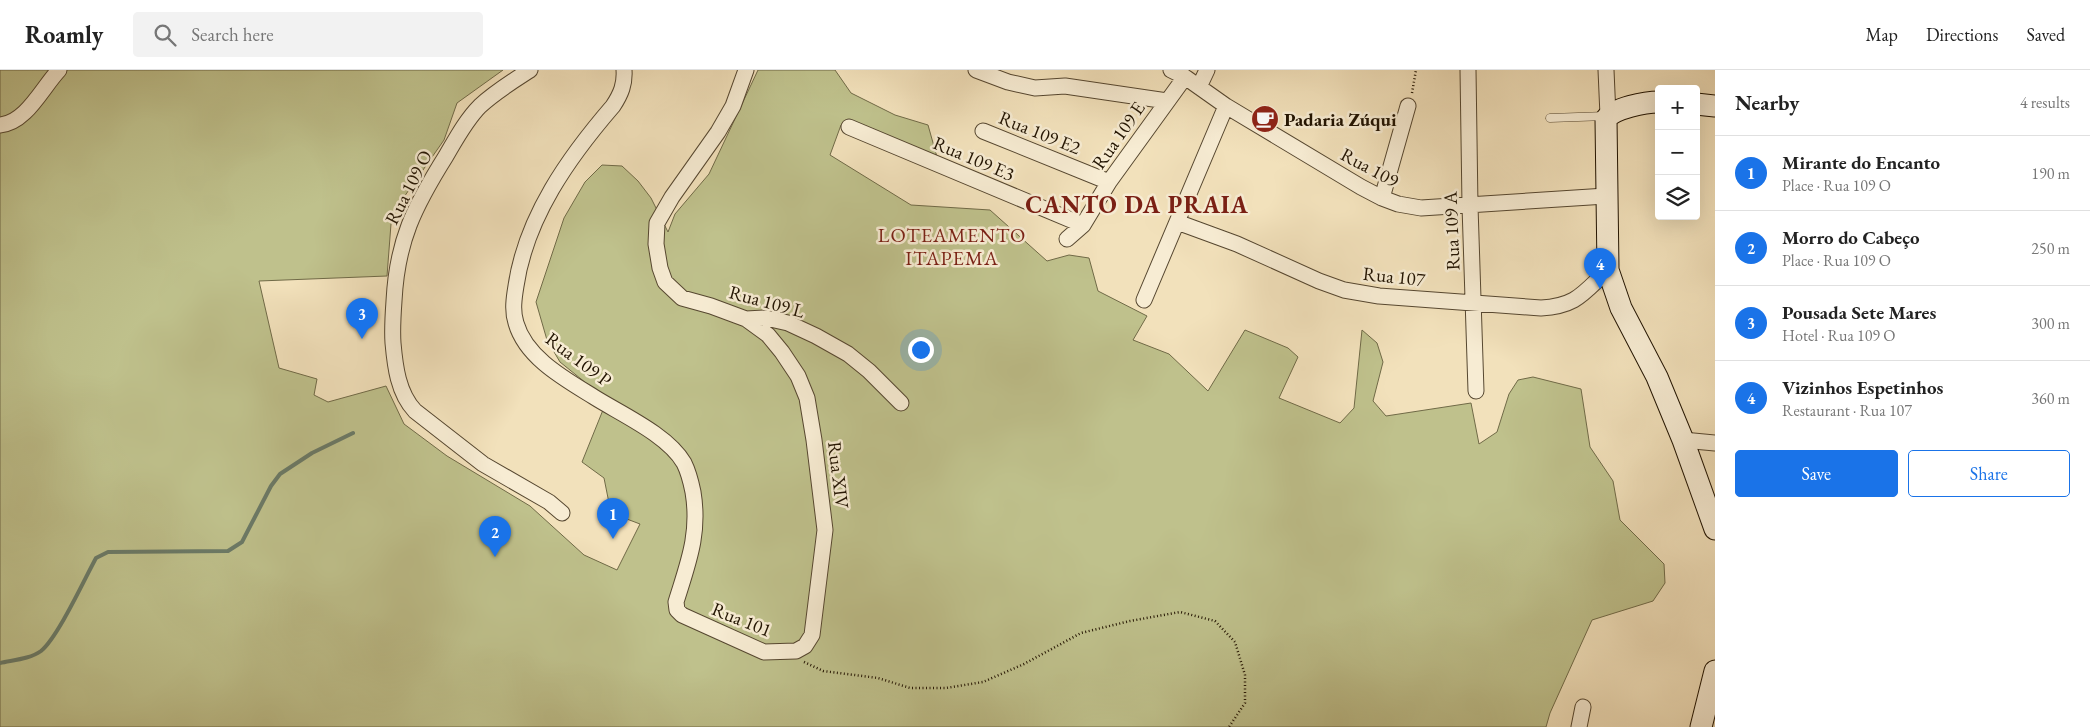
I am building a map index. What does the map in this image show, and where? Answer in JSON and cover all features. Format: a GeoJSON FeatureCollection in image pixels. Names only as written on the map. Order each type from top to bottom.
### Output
{"type":"FeatureCollection","features":[{"type":"Feature","properties":{"kind":"main road"},"geometry":{"type":"LineString","coordinates":[[1655,103],[1630,107],[1608,116],[1606,119],[1608,270],[1620,308],[1657,377],[1683,440],[1715,529]]}},
{"type":"Feature","properties":{"kind":"main road"},"geometry":{"type":"LineString","coordinates":[[1700,104],[1715,106]]}},
{"type":"Feature","properties":{"kind":"main road"},"geometry":{"type":"LineString","coordinates":[[1701,727],[1715,671]]}},
{"type":"Feature","properties":{"kind":"street"},"geometry":{"type":"LineString","coordinates":[[0,125],[16,121],[28,110],[46,84],[59,70]]}},
{"type":"Feature","properties":{"kind":"street","name":"Rua 109 O"},"geometry":{"type":"LineString","coordinates":[[530,70],[489,98],[478,108],[450,149],[422,196],[408,225],[398,262],[392,331],[394,357],[399,380],[405,398],[415,411],[483,464],[549,502],[562,513]]}},
{"type":"Feature","properties":{"kind":"street","name":"Rua 109 P"},"geometry":{"type":"LineString","coordinates":[[624,70],[624,82],[621,93],[614,106],[556,182],[533,226],[517,275],[514,308],[516,323],[522,336],[539,358],[569,381],[653,433],[673,448],[684,463],[690,477],[696,510],[696,531],[676,602],[677,610]]}},
{"type":"Feature","properties":{"kind":"street","name":"Rua 109 L"},"geometry":{"type":"LineString","coordinates":[[746,70],[733,106],[718,132],[672,197],[657,224],[656,244],[660,268],[665,282],[673,292],[682,298],[746,319],[766,318],[781,322],[816,336],[869,371],[901,403]]}},
{"type":"Feature","properties":{"kind":"street"},"geometry":{"type":"LineString","coordinates":[[976,70],[1008,82],[1035,88],[1066,86],[1167,101]]}},
{"type":"Feature","properties":{"kind":"street","name":"Rua 109"},"geometry":{"type":"LineString","coordinates":[[1171,70],[1185,77],[1226,106],[1382,198],[1398,204],[1421,208],[1606,196]]}},
{"type":"Feature","properties":{"kind":"street"},"geometry":{"type":"LineString","coordinates":[[1199,87],[1207,70]]}},
{"type":"Feature","properties":{"kind":"street","name":"Rua 109 A"},"geometry":{"type":"LineString","coordinates":[[1468,70],[1476,391]]}},
{"type":"Feature","properties":{"kind":"street"},"geometry":{"type":"LineString","coordinates":[[1606,70],[1608,116]]}},
{"type":"Feature","properties":{"kind":"street","name":"Rua 109 E"},"geometry":{"type":"LineString","coordinates":[[1067,239],[1083,225],[1109,182],[1185,77]]}},
{"type":"Feature","properties":{"kind":"street"},"geometry":{"type":"LineString","coordinates":[[1144,300],[1226,106]]}},
{"type":"Feature","properties":{"kind":"street"},"geometry":{"type":"LineString","coordinates":[[1382,198],[1408,106]]}},
{"type":"Feature","properties":{"kind":"street","name":"Rua 109 E3"},"geometry":{"type":"LineString","coordinates":[[849,127],[1083,225]]}},
{"type":"Feature","properties":{"kind":"street","name":"Rua 109 E2"},"geometry":{"type":"LineString","coordinates":[[983,131],[1109,182]]}},
{"type":"Feature","properties":{"kind":"street","name":"Rua 107"},"geometry":{"type":"LineString","coordinates":[[1177,222],[1237,244],[1344,290],[1379,296],[1541,308],[1559,307],[1573,302],[1608,270]]}},
{"type":"Feature","properties":{"kind":"street","name":"Rua XIV"},"geometry":{"type":"LineString","coordinates":[[746,319],[768,335],[798,376],[806,398],[814,440],[825,530],[824,552],[812,634],[810,640],[796,652]]}},
{"type":"Feature","properties":{"kind":"street"},"geometry":{"type":"LineString","coordinates":[[1683,440],[1715,443]]}},
{"type":"Feature","properties":{"kind":"street","name":"Rua 101"},"geometry":{"type":"LineString","coordinates":[[677,610],[682,615],[764,652],[796,652]]}},
{"type":"Feature","properties":{"kind":"street"},"geometry":{"type":"LineString","coordinates":[[1579,727],[1583,707]]}},
{"type":"Feature","properties":{"kind":"lane"},"geometry":{"type":"LineString","coordinates":[[1550,118],[1608,116]]}},
{"type":"Feature","properties":{"kind":"path"},"geometry":{"type":"LineString","coordinates":[[1408,106],[1411,102],[1416,70]]}},
{"type":"Feature","properties":{"kind":"path"},"geometry":{"type":"LineString","coordinates":[[796,652],[804,662],[823,671],[878,678],[910,688],[946,688],[982,682],[1024,664],[1081,633],[1130,621],[1180,612],[1215,621],[1235,642],[1245,675],[1245,703],[1229,727]]}},
{"type":"Feature","properties":{"kind":"green space"},"geometry":{"type":"Polygon","coordinates":[[[0,70],[503,70],[457,103],[444,140],[397,207],[391,224],[387,276],[259,281],[279,368],[317,379],[314,395],[328,402],[386,386],[404,424],[447,456],[530,506],[584,555],[617,570],[640,524],[611,513],[604,478],[582,462],[607,400],[560,362],[547,340],[536,302],[564,218],[585,182],[602,165],[622,166],[638,181],[651,198],[668,232],[675,214],[709,174],[758,70],[835,70],[851,93],[895,115],[928,125],[937,157],[872,129],[841,125],[830,155],[911,205],[990,210],[1047,261],[1069,255],[1089,258],[1098,291],[1147,316],[1133,340],[1169,354],[1208,391],[1245,330],[1288,348],[1298,357],[1279,398],[1340,423],[1354,408],[1362,330],[1377,343],[1383,362],[1373,401],[1386,416],[1471,403],[1479,444],[1497,432],[1509,394],[1518,380],[1533,377],[1581,389],[1590,447],[1613,481],[1620,520],[1664,564],[1665,583],[1653,601],[1592,620],[1550,713],[1546,727],[0,727],[0,70]]]}},
{"type":"Feature","properties":{"kind":"waterway"},"geometry":{"type":"LineString","coordinates":[[0,663],[32,656],[48,644],[63,621],[96,558],[108,552],[228,551],[242,542],[271,486],[280,474],[312,453],[353,433]]}},
{"type":"Feature","properties":{"kind":"place","name":"Padaria Zúqui"},"geometry":{"type":"Point","coordinates":[1265,119]}},
{"type":"Feature","properties":{"kind":"place","name":"Vizinhos Espetinhos"},"geometry":{"type":"Point","coordinates":[1600,289]}},
{"type":"Feature","properties":{"kind":"place","name":"Pousada Sete Mares"},"geometry":{"type":"Point","coordinates":[362,339]}},
{"type":"Feature","properties":{"kind":"place","name":"Mirante do Encanto"},"geometry":{"type":"Point","coordinates":[613,539]}},
{"type":"Feature","properties":{"kind":"place","name":"Morro do Cabeço"},"geometry":{"type":"Point","coordinates":[495,557]}},
{"type":"Feature","properties":{"kind":"district","name":"CANTO DA PRAIA"},"geometry":{"type":"Point","coordinates":[1137,205]}},
{"type":"Feature","properties":{"kind":"district","name":"LOTEAMENTO ITAPEMA"},"geometry":{"type":"Point","coordinates":[952,246]}}]}
